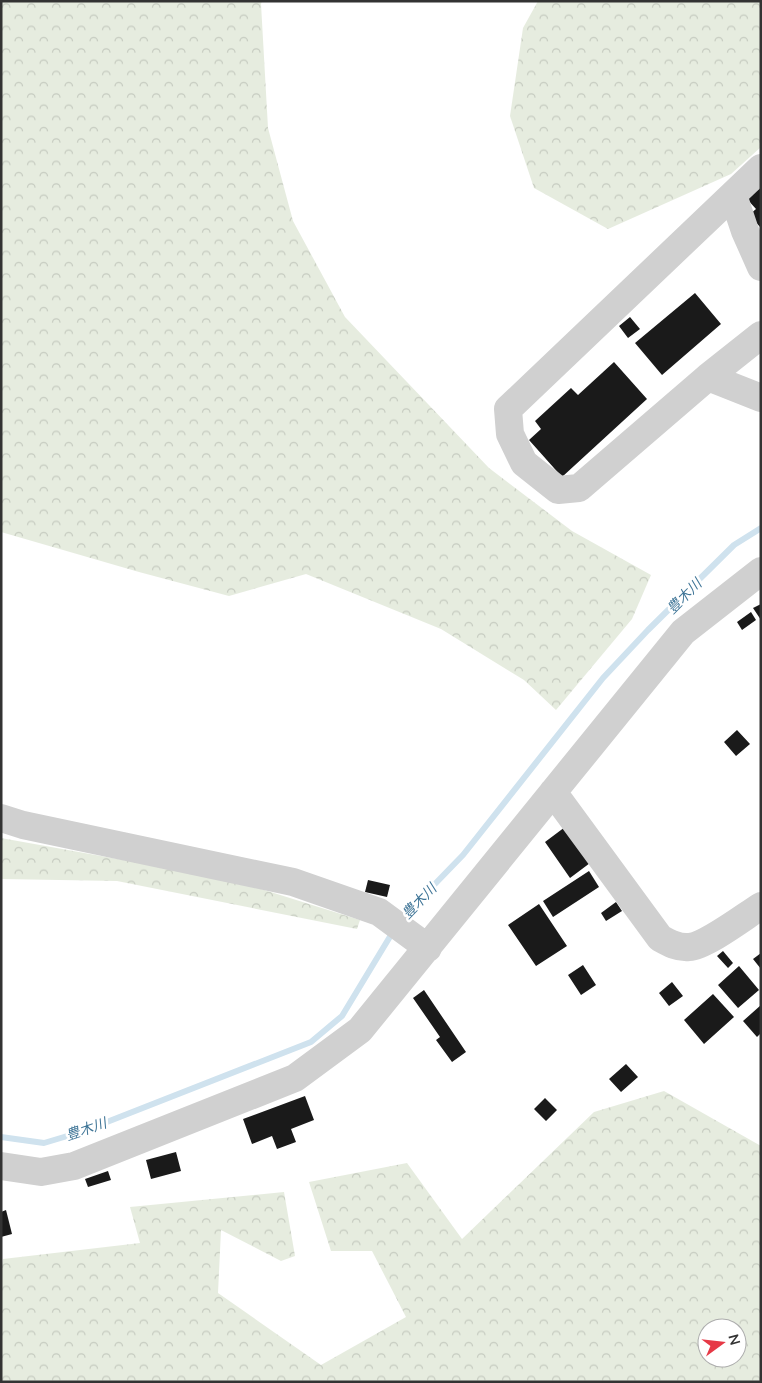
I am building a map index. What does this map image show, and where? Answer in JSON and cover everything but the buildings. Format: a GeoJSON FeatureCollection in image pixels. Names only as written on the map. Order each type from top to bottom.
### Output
{"type":"FeatureCollection","features":[{"type":"Feature","properties":{"kind":"street"},"geometry":{"type":"LineString","coordinates":[[761,168],[508,409],[510,434],[524,463],[558,490],[579,488],[708,377],[761,335]]}},
{"type":"Feature","properties":{"kind":"street"},"geometry":{"type":"LineString","coordinates":[[732,195],[761,267]]}},
{"type":"Feature","properties":{"kind":"street"},"geometry":{"type":"LineString","coordinates":[[708,377],[761,398]]}},
{"type":"Feature","properties":{"kind":"street"},"geometry":{"type":"LineString","coordinates":[[1,1166],[41,1172],[74,1166],[295,1078],[360,1030],[418,941],[553,792],[683,632],[761,571]]}},
{"type":"Feature","properties":{"kind":"street"},"geometry":{"type":"LineString","coordinates":[[553,792],[660,938],[673,945],[690,947],[710,939],[760,907]]}},
{"type":"Feature","properties":{"kind":"street"},"geometry":{"type":"LineString","coordinates":[[1,818],[23,826],[293,882],[379,912],[418,941]]}},
{"type":"Feature","properties":{"kind":"green space"},"geometry":{"type":"Polygon","coordinates":[[[1,1],[262,1],[268,128],[293,221],[345,317],[489,468],[572,531],[651,575],[632,619],[556,710],[524,680],[441,629],[306,574],[229,596],[1,532],[1,1]]]}},
{"type":"Feature","properties":{"kind":"green space"},"geometry":{"type":"Polygon","coordinates":[[[538,1],[761,1],[761,147],[731,174],[608,229],[534,188],[510,116],[523,28],[538,1]]]}},
{"type":"Feature","properties":{"kind":"green space"},"geometry":{"type":"Polygon","coordinates":[[[1,838],[229,879],[360,920],[357,929],[117,881],[1,879],[1,838]]]}},
{"type":"Feature","properties":{"kind":"green space"},"geometry":{"type":"Polygon","coordinates":[[[664,1091],[761,1146],[761,1382],[1,1382],[1,1271],[3,1259],[140,1243],[130,1207],[284,1192],[295,1256],[281,1261],[221,1230],[218,1293],[321,1365],[406,1317],[372,1251],[331,1251],[309,1182],[407,1163],[462,1239],[594,1112],[664,1091]]]}},
{"type":"Feature","properties":{"kind":"waterway","name":"豊木川"},"geometry":{"type":"LineString","coordinates":[[401,919],[463,855],[603,678],[648,630],[734,545],[761,528]]}},
{"type":"Feature","properties":{"kind":"waterway","name":"豊木川"},"geometry":{"type":"LineString","coordinates":[[1,1137],[44,1143],[84,1131],[311,1042],[342,1016],[394,930]]}}]}
